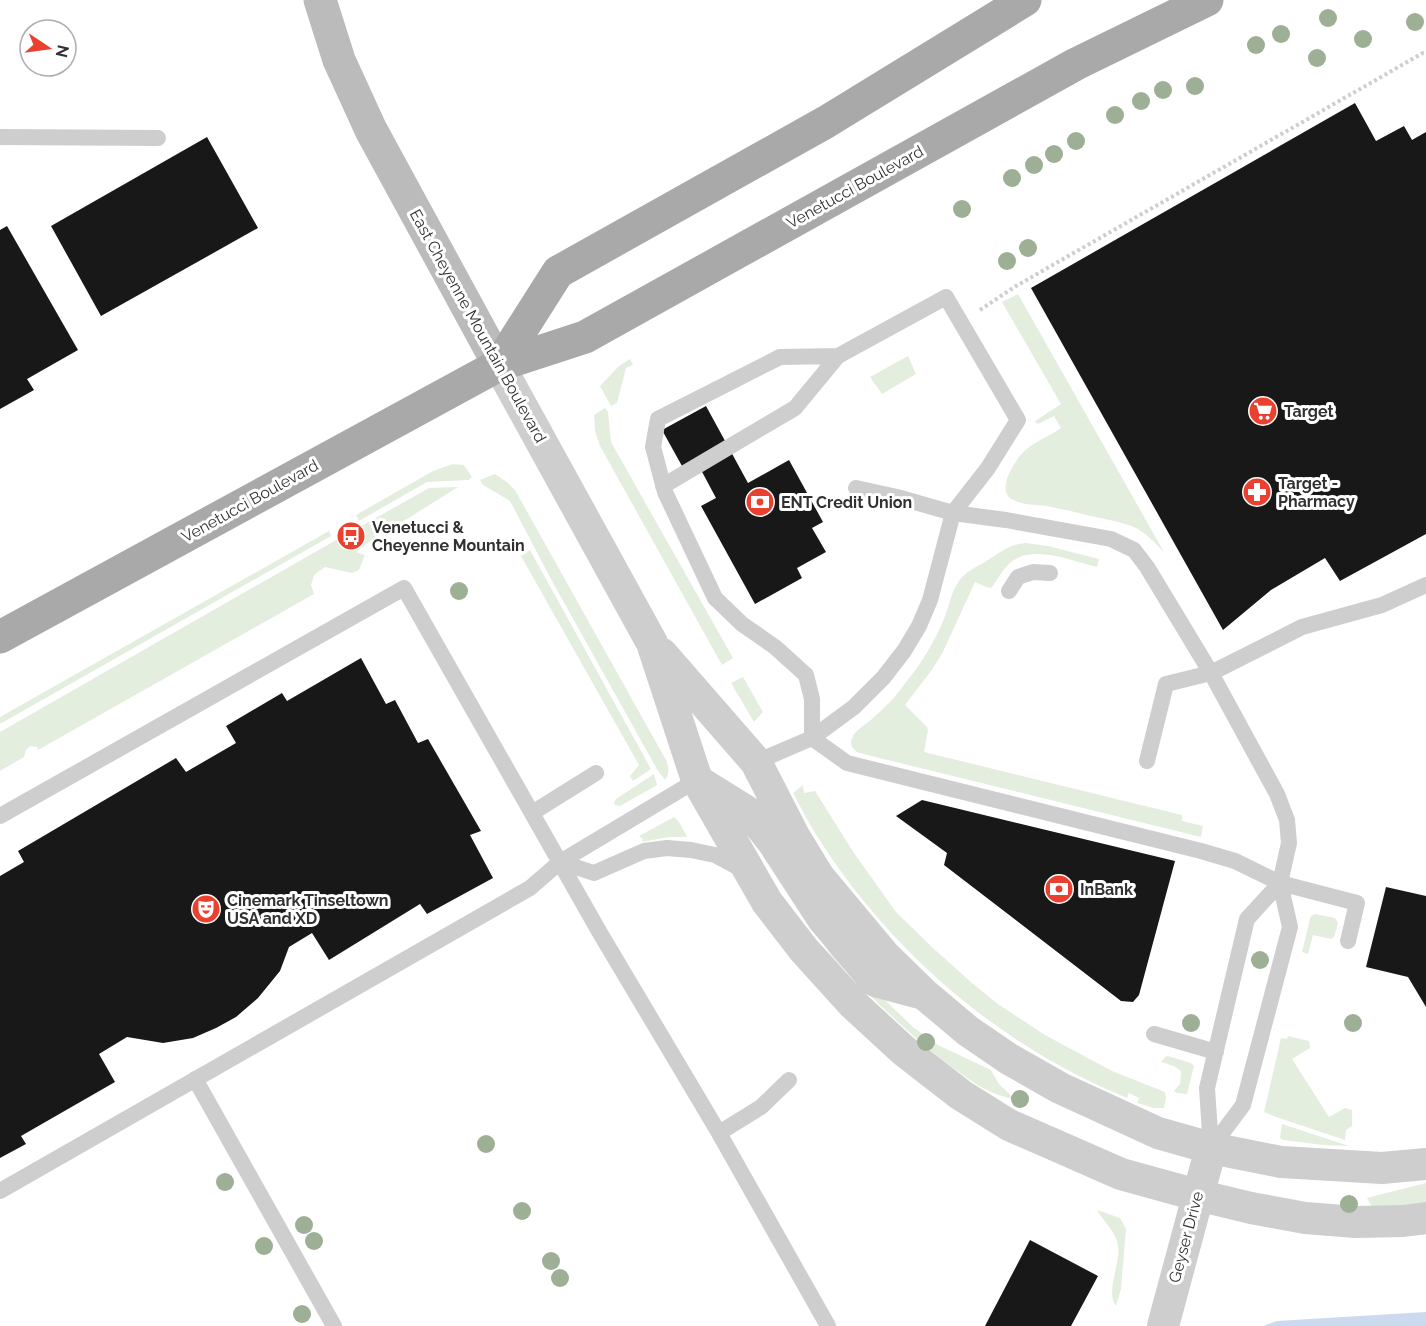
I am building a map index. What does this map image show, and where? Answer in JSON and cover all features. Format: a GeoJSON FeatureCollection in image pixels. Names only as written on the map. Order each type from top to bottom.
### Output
{"type":"FeatureCollection","features":[{"type":"Feature","properties":{"kind":"main road","name":"Venetucci Boulevard"},"geometry":{"type":"LineString","coordinates":[[499,365],[558,272],[826,122],[1025,0]]}},
{"type":"Feature","properties":{"kind":"main road","name":"Venetucci Boulevard"},"geometry":{"type":"LineString","coordinates":[[0,637],[499,365],[585,337],[1076,64],[1207,0]]}},
{"type":"Feature","properties":{"kind":"street","name":"East Cheyenne Mountain Boulevard"},"geometry":{"type":"LineString","coordinates":[[320,0],[339,60],[371,130],[652,643],[697,780],[767,902],[804,950],[853,1004],[903,1050],[961,1095],[1009,1125],[1120,1174],[1251,1208],[1305,1218],[1356,1222],[1426,1218]]}},
{"type":"Feature","properties":{"kind":"street","name":"East Cheyenne Mountain Boulevard"},"geometry":{"type":"LineString","coordinates":[[652,643],[756,762],[794,836],[819,877],[885,956],[924,994],[968,1031],[1009,1059],[1060,1088],[1158,1133],[1211,1148],[1281,1162],[1382,1168],[1426,1164]]}},
{"type":"Feature","properties":{"kind":"street","name":"East Cheyenne Mountain Boulevard"},"geometry":{"type":"LineString","coordinates":[[662,673],[701,729],[732,766],[756,762]]}},
{"type":"Feature","properties":{"kind":"street","name":"East Cheyenne Mountain Boulevard"},"geometry":{"type":"LineString","coordinates":[[697,780],[751,814],[773,842],[824,920],[875,981],[924,994]]}},
{"type":"Feature","properties":{"kind":"street","name":"Geyser Drive"},"geometry":{"type":"LineString","coordinates":[[1163,1326],[1211,1148]]}},
{"type":"Feature","properties":{"kind":"lane"},"geometry":{"type":"LineString","coordinates":[[0,137],[158,138]]}},
{"type":"Feature","properties":{"kind":"lane"},"geometry":{"type":"LineString","coordinates":[[663,486],[795,408],[838,356],[946,297],[1018,420],[988,468],[953,513],[930,600],[919,626],[904,651],[883,678],[854,707],[812,738],[756,762]]}},
{"type":"Feature","properties":{"kind":"lane"},"geometry":{"type":"LineString","coordinates":[[812,738],[812,699],[806,675],[775,647],[742,624],[715,598],[665,492],[653,447],[658,418],[780,357],[838,356]]}},
{"type":"Feature","properties":{"kind":"lane"},"geometry":{"type":"LineString","coordinates":[[856,488],[953,513],[1111,539],[1134,550],[1147,567],[1211,673],[1277,794],[1287,820],[1289,843],[1280,884],[1290,927],[1243,1106],[1211,1148]]}},
{"type":"Feature","properties":{"kind":"lane"},"geometry":{"type":"LineString","coordinates":[[1009,591],[1018,577],[1033,572],[1050,573]]}},
{"type":"Feature","properties":{"kind":"lane"},"geometry":{"type":"LineString","coordinates":[[1147,761],[1166,684],[1211,673],[1302,627],[1382,605],[1426,585]]}},
{"type":"Feature","properties":{"kind":"lane"},"geometry":{"type":"LineString","coordinates":[[0,816],[404,588],[828,1326]]}},
{"type":"Feature","properties":{"kind":"lane"},"geometry":{"type":"LineString","coordinates":[[812,738],[847,763],[1212,854],[1235,861],[1280,884],[1357,903],[1348,942]]}},
{"type":"Feature","properties":{"kind":"lane"},"geometry":{"type":"LineString","coordinates":[[532,813],[596,773]]}},
{"type":"Feature","properties":{"kind":"lane"},"geometry":{"type":"LineString","coordinates":[[0,1191],[530,888],[560,862],[697,780]]}},
{"type":"Feature","properties":{"kind":"lane"},"geometry":{"type":"LineString","coordinates":[[560,862],[594,873],[644,851],[667,848],[715,855],[751,874]]}},
{"type":"Feature","properties":{"kind":"lane"},"geometry":{"type":"LineString","coordinates":[[1211,1148],[1207,1089],[1247,919],[1280,884]]}},
{"type":"Feature","properties":{"kind":"lane"},"geometry":{"type":"LineString","coordinates":[[1154,1034],[1216,1052]]}},
{"type":"Feature","properties":{"kind":"lane"},"geometry":{"type":"LineString","coordinates":[[195,1079],[334,1326]]}},
{"type":"Feature","properties":{"kind":"lane"},"geometry":{"type":"LineString","coordinates":[[719,1133],[761,1107],[789,1080]]}},
{"type":"Feature","properties":{"kind":"path"},"geometry":{"type":"LineString","coordinates":[[961,323],[1026,280],[1426,53]]}},
{"type":"Feature","properties":{"kind":"green space"},"geometry":{"type":"Polygon","coordinates":[[[1018,294],[1164,552],[1144,533],[1131,526],[1058,508],[1022,503],[1010,498],[1006,493],[1007,479],[1019,457],[1029,447],[1061,428],[1054,416],[1038,424],[1035,422],[1061,404],[1002,302],[1018,294]]]}},
{"type":"Feature","properties":{"kind":"green space"},"geometry":{"type":"Polygon","coordinates":[[[908,356],[916,374],[882,394],[870,377],[908,356]]]}},
{"type":"Feature","properties":{"kind":"green space"},"geometry":{"type":"Polygon","coordinates":[[[630,359],[633,365],[626,368],[617,403],[611,406],[600,386],[619,366],[630,359]]]}},
{"type":"Feature","properties":{"kind":"green space"},"geometry":{"type":"Polygon","coordinates":[[[605,408],[608,412],[611,442],[733,658],[722,665],[600,446],[595,431],[594,415],[605,408]]]}},
{"type":"Feature","properties":{"kind":"green space"},"geometry":{"type":"Polygon","coordinates":[[[453,464],[464,465],[472,477],[469,480],[427,482],[359,521],[356,515],[433,471],[453,464]]]}},
{"type":"Feature","properties":{"kind":"green space"},"geometry":{"type":"Polygon","coordinates":[[[495,474],[515,490],[666,760],[668,775],[665,780],[552,581],[510,501],[483,485],[480,480],[495,474]]]}},
{"type":"Feature","properties":{"kind":"green space"},"geometry":{"type":"Polygon","coordinates":[[[458,487],[378,535],[356,552],[365,555],[359,570],[352,573],[325,567],[314,575],[311,585],[314,594],[38,750],[37,747],[30,746],[24,757],[0,771],[0,732],[338,539],[343,547],[363,536],[358,528],[429,488],[458,487]]]}},
{"type":"Feature","properties":{"kind":"green space"},"geometry":{"type":"Polygon","coordinates":[[[329,531],[331,536],[0,724],[0,717],[329,531]]]}},
{"type":"Feature","properties":{"kind":"green space"},"geometry":{"type":"Polygon","coordinates":[[[1026,543],[1099,559],[1097,567],[1065,558],[1031,554],[1011,562],[991,588],[975,582],[942,654],[905,705],[927,727],[924,752],[1182,815],[1182,821],[1203,826],[1201,837],[859,753],[852,747],[851,741],[856,732],[892,700],[922,660],[940,628],[956,585],[971,570],[1004,550],[1026,543]]]}},
{"type":"Feature","properties":{"kind":"green space"},"geometry":{"type":"Polygon","coordinates":[[[530,550],[651,769],[633,781],[630,776],[639,765],[521,556],[530,550]]]}},
{"type":"Feature","properties":{"kind":"green space"},"geometry":{"type":"Polygon","coordinates":[[[743,677],[763,712],[754,722],[731,683],[743,677]]]}},
{"type":"Feature","properties":{"kind":"green space"},"geometry":{"type":"Polygon","coordinates":[[[654,774],[657,785],[620,806],[615,805],[616,799],[654,774]]]}},
{"type":"Feature","properties":{"kind":"green space"},"geometry":{"type":"Polygon","coordinates":[[[803,785],[804,793],[815,791],[854,853],[896,912],[972,983],[998,1004],[1045,1035],[1112,1071],[1165,1092],[1164,1108],[1154,1108],[1137,1103],[1139,1098],[1129,1093],[1127,1098],[1034,1051],[991,1022],[950,990],[912,955],[844,876],[815,833],[793,793],[803,785]]]}},
{"type":"Feature","properties":{"kind":"green space"},"geometry":{"type":"Polygon","coordinates":[[[674,817],[687,837],[669,837],[642,842],[643,839],[639,836],[674,817]]]}},
{"type":"Feature","properties":{"kind":"green space"},"geometry":{"type":"Polygon","coordinates":[[[1315,914],[1335,918],[1338,923],[1334,937],[1331,939],[1313,935],[1308,954],[1302,952],[1311,916],[1315,914]]]}},
{"type":"Feature","properties":{"kind":"green space"},"geometry":{"type":"Polygon","coordinates":[[[825,942],[913,1027],[938,1045],[991,1070],[999,1084],[1016,1100],[993,1093],[978,1085],[924,1045],[831,956],[825,942]]]}},
{"type":"Feature","properties":{"kind":"green space"},"geometry":{"type":"Polygon","coordinates":[[[1288,1036],[1309,1041],[1310,1048],[1292,1059],[1329,1117],[1345,1108],[1352,1110],[1352,1126],[1346,1130],[1345,1140],[1264,1112],[1281,1038],[1287,1039],[1288,1036]]]}},
{"type":"Feature","properties":{"kind":"green space"},"geometry":{"type":"Polygon","coordinates":[[[1168,1056],[1194,1066],[1187,1094],[1174,1091],[1180,1084],[1181,1071],[1161,1062],[1168,1056]]]}},
{"type":"Feature","properties":{"kind":"green space"},"geometry":{"type":"Polygon","coordinates":[[[1282,1124],[1349,1146],[1283,1140],[1280,1138],[1282,1124]]]}},
{"type":"Feature","properties":{"kind":"green space"},"geometry":{"type":"Polygon","coordinates":[[[1426,1183],[1426,1205],[1372,1207],[1367,1198],[1426,1183]]]}},
{"type":"Feature","properties":{"kind":"green space"},"geometry":{"type":"Polygon","coordinates":[[[1097,1210],[1120,1218],[1126,1229],[1121,1289],[1116,1306],[1112,1293],[1118,1253],[1117,1241],[1097,1210]]]}},
{"type":"Feature","properties":{"kind":"water"},"geometry":{"type":"Polygon","coordinates":[[[1426,1312],[1426,1326],[1263,1326],[1277,1321],[1426,1312]]]}},
{"type":"Feature","properties":{"kind":"building","name":"Target"},"geometry":{"type":"Polygon","coordinates":[[[1355,103],[1376,141],[1404,126],[1412,140],[1426,132],[1426,534],[1340,581],[1325,558],[1271,590],[1223,630],[1031,288],[1355,103]]]}},
{"type":"Feature","properties":{"kind":"building"},"geometry":{"type":"Polygon","coordinates":[[[207,137],[258,228],[101,316],[51,226],[207,137]]]}},
{"type":"Feature","properties":{"kind":"building"},"geometry":{"type":"Polygon","coordinates":[[[7,226],[78,350],[27,379],[34,390],[0,409],[0,230],[7,226]]]}},
{"type":"Feature","properties":{"kind":"building","name":"ENT Credit Union"},"geometry":{"type":"Polygon","coordinates":[[[706,406],[748,483],[789,460],[823,522],[812,528],[826,552],[797,568],[802,578],[755,604],[701,506],[716,498],[700,468],[687,475],[662,430],[706,406]]]}},
{"type":"Feature","properties":{"kind":"building","name":"Cinemark Tinseltown USA and XD"},"geometry":{"type":"Polygon","coordinates":[[[361,658],[386,704],[395,700],[418,743],[428,739],[481,831],[470,835],[493,878],[427,914],[420,904],[329,960],[312,933],[289,947],[280,971],[258,998],[236,1017],[193,1038],[163,1043],[127,1037],[99,1054],[115,1082],[21,1136],[26,1144],[0,1158],[0,876],[24,862],[18,851],[176,758],[186,772],[236,743],[226,726],[282,693],[287,701],[361,658]]]}},
{"type":"Feature","properties":{"kind":"building"},"geometry":{"type":"Polygon","coordinates":[[[922,800],[1175,861],[1139,995],[1133,1002],[1121,1001],[944,865],[947,853],[896,816],[922,800]]]}},
{"type":"Feature","properties":{"kind":"building"},"geometry":{"type":"Polygon","coordinates":[[[1386,887],[1426,896],[1426,1007],[1408,977],[1366,967],[1386,887]]]}},
{"type":"Feature","properties":{"kind":"building"},"geometry":{"type":"Polygon","coordinates":[[[1030,1240],[1098,1276],[1071,1326],[985,1326],[1030,1240]]]}},
{"type":"Feature","properties":{"kind":"place","name":"Target"},"geometry":{"type":"Point","coordinates":[1263,411]}},
{"type":"Feature","properties":{"kind":"place","name":"Target - Pharmacy"},"geometry":{"type":"Point","coordinates":[1257,492]}},
{"type":"Feature","properties":{"kind":"place","name":"ENT Credit Union"},"geometry":{"type":"Point","coordinates":[760,502]}},
{"type":"Feature","properties":{"kind":"place","name":"Venetucci & Cheyenne Mountain"},"geometry":{"type":"Point","coordinates":[351,536]}},
{"type":"Feature","properties":{"kind":"place","name":"InBank"},"geometry":{"type":"Point","coordinates":[1059,889]}},
{"type":"Feature","properties":{"kind":"place","name":"Cinemark Tinseltown USA and XD"},"geometry":{"type":"Point","coordinates":[206,909]}}]}
